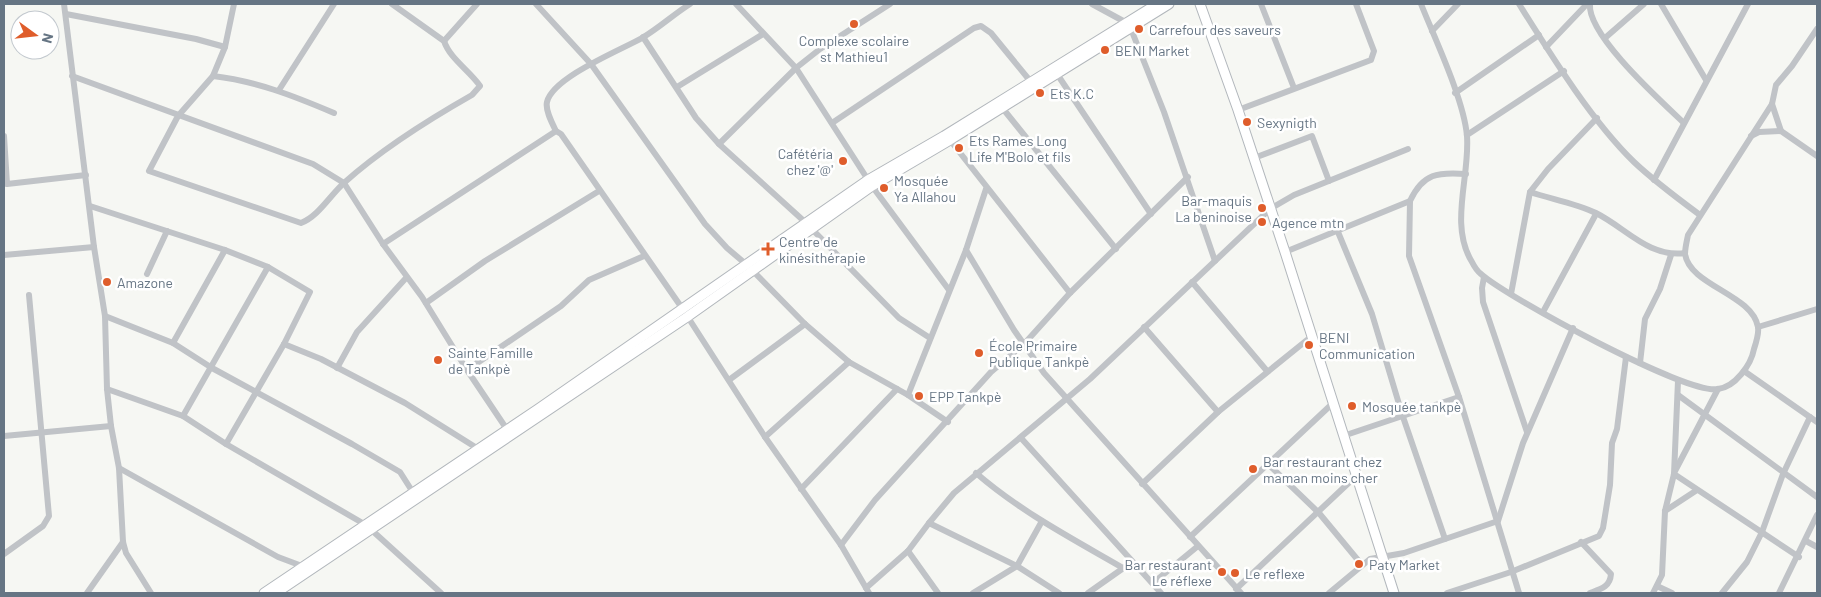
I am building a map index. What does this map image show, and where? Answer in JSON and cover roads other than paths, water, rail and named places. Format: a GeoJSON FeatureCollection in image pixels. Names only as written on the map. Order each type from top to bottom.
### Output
{"type":"FeatureCollection","features":[{"type":"Feature","properties":{"kind":"main road"},"geometry":{"type":"LineString","coordinates":[[481,451],[509,438],[687,317],[750,267],[870,183],[1000,105],[1057,74],[1129,26],[1157,4]]}},
{"type":"Feature","properties":{"kind":"main road"},"geometry":{"type":"LineString","coordinates":[[870,183],[950,140],[1031,82],[1170,4]]}},
{"type":"Feature","properties":{"kind":"main road"},"geometry":{"type":"LineString","coordinates":[[1200,4],[1238,110],[1285,252],[1355,477],[1394,593]]}},
{"type":"Feature","properties":{"kind":"main road"},"geometry":{"type":"LineString","coordinates":[[264,593],[369,527],[481,451],[508,428],[682,308],[750,267]]}},
{"type":"Feature","properties":{"kind":"main road"},"geometry":{"type":"LineString","coordinates":[[276,593],[304,569]]}},
{"type":"Feature","properties":{"kind":"street"},"geometry":{"type":"LineString","coordinates":[[64,4],[94,247],[105,316],[107,389],[111,426],[119,468],[123,542],[126,553],[150,593]]}},
{"type":"Feature","properties":{"kind":"street"},"geometry":{"type":"LineString","coordinates":[[234,4],[224,47],[213,76],[178,116],[149,171],[301,224],[309,220],[344,182],[406,135],[472,95],[480,86],[474,76],[446,48],[444,41],[392,4]]}},
{"type":"Feature","properties":{"kind":"street"},"geometry":{"type":"LineString","coordinates":[[279,90],[334,4]]}},
{"type":"Feature","properties":{"kind":"street"},"geometry":{"type":"LineString","coordinates":[[444,41],[477,4]]}},
{"type":"Feature","properties":{"kind":"street"},"geometry":{"type":"LineString","coordinates":[[536,4],[591,64],[705,224],[727,248],[750,267],[805,324],[849,362],[908,395],[948,422]]}},
{"type":"Feature","properties":{"kind":"street"},"geometry":{"type":"LineString","coordinates":[[690,4],[643,37],[591,64],[568,79],[549,97],[546,104],[547,110],[556,131],[561,134],[644,256],[682,308],[765,437],[841,545],[868,591],[908,551],[954,492],[1067,398],[1270,209],[1294,195],[1408,149]]}},
{"type":"Feature","properties":{"kind":"street"},"geometry":{"type":"LineString","coordinates":[[736,4],[796,68],[870,183],[949,290]]}},
{"type":"Feature","properties":{"kind":"street"},"geometry":{"type":"LineString","coordinates":[[720,144],[796,68],[820,49],[888,4]]}},
{"type":"Feature","properties":{"kind":"street"},"geometry":{"type":"LineString","coordinates":[[1092,4],[1129,26],[1188,177],[1215,261]]}},
{"type":"Feature","properties":{"kind":"street"},"geometry":{"type":"LineString","coordinates":[[1261,4],[1294,88]]}},
{"type":"Feature","properties":{"kind":"street"},"geometry":{"type":"LineString","coordinates":[[1238,110],[1371,60],[1374,51],[1356,4]]}},
{"type":"Feature","properties":{"kind":"street"},"geometry":{"type":"LineString","coordinates":[[1421,4],[1455,93],[1467,135],[1466,174],[1461,213],[1462,243],[1471,261],[1484,277],[1511,294],[1626,357],[1678,381],[1718,390]]}},
{"type":"Feature","properties":{"kind":"street"},"geometry":{"type":"LineString","coordinates":[[1432,31],[1458,4]]}},
{"type":"Feature","properties":{"kind":"street"},"geometry":{"type":"LineString","coordinates":[[1519,4],[1546,47],[1609,135],[1654,180],[1700,215]]}},
{"type":"Feature","properties":{"kind":"street"},"geometry":{"type":"LineString","coordinates":[[1546,47],[1589,4],[1592,15],[1605,38],[1632,72],[1684,123]]}},
{"type":"Feature","properties":{"kind":"street"},"geometry":{"type":"LineString","coordinates":[[1605,38],[1644,4]]}},
{"type":"Feature","properties":{"kind":"street"},"geometry":{"type":"LineString","coordinates":[[1661,4],[1706,80]]}},
{"type":"Feature","properties":{"kind":"street"},"geometry":{"type":"LineString","coordinates":[[1654,180],[1748,4]]}},
{"type":"Feature","properties":{"kind":"street"},"geometry":{"type":"LineString","coordinates":[[66,14],[196,39],[224,47]]}},
{"type":"Feature","properties":{"kind":"street"},"geometry":{"type":"LineString","coordinates":[[832,123],[974,28],[981,26],[991,33],[1031,82]]}},
{"type":"Feature","properties":{"kind":"street"},"geometry":{"type":"LineString","coordinates":[[1674,474],[1718,390],[1732,382],[1744,371],[1754,352],[1758,327],[1746,306],[1702,277],[1688,262],[1685,253],[1688,235],[1772,104],[1776,85],[1792,66],[1817,28]]}},
{"type":"Feature","properties":{"kind":"street"},"geometry":{"type":"LineString","coordinates":[[676,87],[763,34]]}},
{"type":"Feature","properties":{"kind":"street"},"geometry":{"type":"LineString","coordinates":[[1455,93],[1538,35]]}},
{"type":"Feature","properties":{"kind":"street"},"geometry":{"type":"LineString","coordinates":[[643,37],[696,118],[720,144],[808,226],[899,318],[930,338]]}},
{"type":"Feature","properties":{"kind":"street"},"geometry":{"type":"LineString","coordinates":[[1467,135],[1564,70]]}},
{"type":"Feature","properties":{"kind":"street"},"geometry":{"type":"LineString","coordinates":[[1057,74],[1151,214]]}},
{"type":"Feature","properties":{"kind":"street"},"geometry":{"type":"LineString","coordinates":[[72,76],[312,164],[344,182],[383,244],[426,303],[467,370],[508,428],[509,438]]}},
{"type":"Feature","properties":{"kind":"street"},"geometry":{"type":"LineString","coordinates":[[213,76],[279,90],[334,113]]}},
{"type":"Feature","properties":{"kind":"street"},"geometry":{"type":"LineString","coordinates":[[1772,104],[1781,130],[1817,156]]}},
{"type":"Feature","properties":{"kind":"street"},"geometry":{"type":"LineString","coordinates":[[1000,105],[1116,249]]}},
{"type":"Feature","properties":{"kind":"street"},"geometry":{"type":"LineString","coordinates":[[1511,294],[1530,192],[1548,169],[1597,118]]}},
{"type":"Feature","properties":{"kind":"street"},"geometry":{"type":"LineString","coordinates":[[1751,136],[1759,132],[1781,130]]}},
{"type":"Feature","properties":{"kind":"street"},"geometry":{"type":"LineString","coordinates":[[383,244],[556,131]]}},
{"type":"Feature","properties":{"kind":"street"},"geometry":{"type":"LineString","coordinates":[[4,136],[7,184],[86,175]]}},
{"type":"Feature","properties":{"kind":"street"},"geometry":{"type":"LineString","coordinates":[[1254,158],[1312,136],[1329,181]]}},
{"type":"Feature","properties":{"kind":"street"},"geometry":{"type":"LineString","coordinates":[[950,140],[986,189],[1070,293]]}},
{"type":"Feature","properties":{"kind":"street"},"geometry":{"type":"LineString","coordinates":[[1466,174],[1445,173],[1428,177],[1415,190],[1410,201],[1409,256],[1459,397],[1519,593]]}},
{"type":"Feature","properties":{"kind":"street"},"geometry":{"type":"LineString","coordinates":[[841,545],[875,500],[948,422],[991,372],[1024,344],[1070,293],[1188,177]]}},
{"type":"Feature","properties":{"kind":"street"},"geometry":{"type":"LineString","coordinates":[[908,395],[966,250],[986,189]]}},
{"type":"Feature","properties":{"kind":"street"},"geometry":{"type":"LineString","coordinates":[[426,303],[485,261],[599,191]]}},
{"type":"Feature","properties":{"kind":"street"},"geometry":{"type":"LineString","coordinates":[[1530,192],[1596,214],[1648,247],[1671,255],[1685,253]]}},
{"type":"Feature","properties":{"kind":"street"},"geometry":{"type":"LineString","coordinates":[[1285,252],[1338,232],[1410,201]]}},
{"type":"Feature","properties":{"kind":"street"},"geometry":{"type":"LineString","coordinates":[[90,206],[225,250],[268,267],[310,292],[284,344],[226,444]]}},
{"type":"Feature","properties":{"kind":"street"},"geometry":{"type":"LineString","coordinates":[[1544,312],[1596,214]]}},
{"type":"Feature","properties":{"kind":"street"},"geometry":{"type":"LineString","coordinates":[[147,274],[167,231]]}},
{"type":"Feature","properties":{"kind":"street"},"geometry":{"type":"LineString","coordinates":[[1338,232],[1372,314],[1402,414],[1445,539]]}},
{"type":"Feature","properties":{"kind":"street"},"geometry":{"type":"LineString","coordinates":[[4,255],[94,247]]}},
{"type":"Feature","properties":{"kind":"street"},"geometry":{"type":"LineString","coordinates":[[173,342],[225,250]]}},
{"type":"Feature","properties":{"kind":"street"},"geometry":{"type":"LineString","coordinates":[[966,250],[1024,344],[1044,372],[1238,591],[1355,477]]}},
{"type":"Feature","properties":{"kind":"street"},"geometry":{"type":"LineString","coordinates":[[1640,363],[1645,319],[1660,289],[1671,255]]}},
{"type":"Feature","properties":{"kind":"street"},"geometry":{"type":"LineString","coordinates":[[467,370],[561,306],[589,280],[644,256]]}},
{"type":"Feature","properties":{"kind":"street"},"geometry":{"type":"LineString","coordinates":[[183,416],[268,267]]}},
{"type":"Feature","properties":{"kind":"street"},"geometry":{"type":"LineString","coordinates":[[1484,277],[1482,302],[1527,432]]}},
{"type":"Feature","properties":{"kind":"street"},"geometry":{"type":"LineString","coordinates":[[337,368],[357,332],[406,278]]}},
{"type":"Feature","properties":{"kind":"street"},"geometry":{"type":"LineString","coordinates":[[1192,282],[1267,371]]}},
{"type":"Feature","properties":{"kind":"street"},"geometry":{"type":"LineString","coordinates":[[4,554],[43,526],[49,516],[43,432],[29,295]]}},
{"type":"Feature","properties":{"kind":"street"},"geometry":{"type":"LineString","coordinates":[[1758,327],[1817,309]]}},
{"type":"Feature","properties":{"kind":"street"},"geometry":{"type":"LineString","coordinates":[[105,316],[173,342],[212,368],[400,472],[414,495]]}},
{"type":"Feature","properties":{"kind":"street"},"geometry":{"type":"LineString","coordinates":[[729,380],[805,324]]}},
{"type":"Feature","properties":{"kind":"street"},"geometry":{"type":"LineString","coordinates":[[1144,327],[1218,412]]}},
{"type":"Feature","properties":{"kind":"street"},"geometry":{"type":"LineString","coordinates":[[1498,521],[1527,432],[1573,328]]}},
{"type":"Feature","properties":{"kind":"street"},"geometry":{"type":"LineString","coordinates":[[1142,484],[1218,412],[1312,336]]}},
{"type":"Feature","properties":{"kind":"street"},"geometry":{"type":"LineString","coordinates":[[284,344],[337,368],[426,414],[481,451]]}},
{"type":"Feature","properties":{"kind":"street"},"geometry":{"type":"LineString","coordinates":[[1447,593],[1512,572],[1599,536],[1603,528],[1610,485],[1612,443],[1616,429],[1626,357]]}},
{"type":"Feature","properties":{"kind":"street"},"geometry":{"type":"LineString","coordinates":[[765,437],[849,362]]}},
{"type":"Feature","properties":{"kind":"street"},"geometry":{"type":"LineString","coordinates":[[1744,371],[1817,422]]}},
{"type":"Feature","properties":{"kind":"street"},"geometry":{"type":"LineString","coordinates":[[1653,593],[1662,575],[1665,511],[1674,474],[1678,381]]}},
{"type":"Feature","properties":{"kind":"street"},"geometry":{"type":"LineString","coordinates":[[107,389],[183,416],[226,444],[369,527],[442,593]]}},
{"type":"Feature","properties":{"kind":"street"},"geometry":{"type":"LineString","coordinates":[[801,489],[897,389]]}},
{"type":"Feature","properties":{"kind":"street"},"geometry":{"type":"LineString","coordinates":[[1678,395],[1782,474],[1817,498]]}},
{"type":"Feature","properties":{"kind":"street"},"geometry":{"type":"LineString","coordinates":[[1343,436],[1402,414],[1459,397]]}},
{"type":"Feature","properties":{"kind":"street"},"geometry":{"type":"LineString","coordinates":[[1190,537],[1332,404]]}},
{"type":"Feature","properties":{"kind":"street"},"geometry":{"type":"LineString","coordinates":[[1722,593],[1747,562],[1762,532],[1782,474],[1810,416]]}},
{"type":"Feature","properties":{"kind":"street"},"geometry":{"type":"LineString","coordinates":[[4,436],[111,426]]}},
{"type":"Feature","properties":{"kind":"street"},"geometry":{"type":"LineString","coordinates":[[1021,438],[1161,593]]}},
{"type":"Feature","properties":{"kind":"street"},"geometry":{"type":"LineString","coordinates":[[1268,464],[1319,512],[1362,565]]}},
{"type":"Feature","properties":{"kind":"street"},"geometry":{"type":"LineString","coordinates":[[119,468],[278,557],[304,569]]}},
{"type":"Feature","properties":{"kind":"street"},"geometry":{"type":"LineString","coordinates":[[976,473],[996,490],[1042,521],[1124,568]]}},
{"type":"Feature","properties":{"kind":"street"},"geometry":{"type":"LineString","coordinates":[[1674,474],[1799,557]]}},
{"type":"Feature","properties":{"kind":"street"},"geometry":{"type":"LineString","coordinates":[[1665,511],[1697,490]]}},
{"type":"Feature","properties":{"kind":"street"},"geometry":{"type":"LineString","coordinates":[[1779,593],[1799,557],[1817,515]]}},
{"type":"Feature","properties":{"kind":"street"},"geometry":{"type":"LineString","coordinates":[[973,593],[1017,566],[1042,521]]}},
{"type":"Feature","properties":{"kind":"street"},"geometry":{"type":"LineString","coordinates":[[1329,593],[1370,559],[1382,558],[1498,521]]}},
{"type":"Feature","properties":{"kind":"street"},"geometry":{"type":"LineString","coordinates":[[929,522],[1017,566],[1059,593]]}},
{"type":"Feature","properties":{"kind":"street"},"geometry":{"type":"LineString","coordinates":[[1806,541],[1817,547]]}},
{"type":"Feature","properties":{"kind":"street"},"geometry":{"type":"LineString","coordinates":[[87,593],[123,542]]}},
{"type":"Feature","properties":{"kind":"street"},"geometry":{"type":"LineString","coordinates":[[1581,542],[1611,574],[1610,581],[1604,587],[1590,593]]}},
{"type":"Feature","properties":{"kind":"street"},"geometry":{"type":"LineString","coordinates":[[1153,583],[1198,546]]}},
{"type":"Feature","properties":{"kind":"street"},"geometry":{"type":"LineString","coordinates":[[908,551],[938,593]]}},
{"type":"Feature","properties":{"kind":"street"},"geometry":{"type":"LineString","coordinates":[[1088,593],[1132,562]]}},
{"type":"Feature","properties":{"kind":"street"},"geometry":{"type":"LineString","coordinates":[[1657,586],[1672,593]]}},
{"type":"Feature","properties":{"kind":"place","name":"Complexe scolaire st Mathieu1"},"geometry":{"type":"Point","coordinates":[854,24]}},
{"type":"Feature","properties":{"kind":"place","name":"Carrefour des saveurs"},"geometry":{"type":"Point","coordinates":[1139,29]}},
{"type":"Feature","properties":{"kind":"place","name":"BENI Market"},"geometry":{"type":"Point","coordinates":[1105,50]}},
{"type":"Feature","properties":{"kind":"place","name":"Ets K.C"},"geometry":{"type":"Point","coordinates":[1040,93]}},
{"type":"Feature","properties":{"kind":"place","name":"Sexynigth"},"geometry":{"type":"Point","coordinates":[1247,122]}},
{"type":"Feature","properties":{"kind":"place","name":"Ets Rames Long Life M'Bolo et fils"},"geometry":{"type":"Point","coordinates":[959,148]}},
{"type":"Feature","properties":{"kind":"place","name":"Cafétéria chez '@'"},"geometry":{"type":"Point","coordinates":[843,161]}},
{"type":"Feature","properties":{"kind":"place","name":"Mosquée Ya Allahou"},"geometry":{"type":"Point","coordinates":[884,188]}},
{"type":"Feature","properties":{"kind":"place","name":"Bar-maquis La beninoise"},"geometry":{"type":"Point","coordinates":[1262,208]}},
{"type":"Feature","properties":{"kind":"place","name":"Agence mtn"},"geometry":{"type":"Point","coordinates":[1262,222]}},
{"type":"Feature","properties":{"kind":"place","name":"Centre de kinésithérapie"},"geometry":{"type":"Point","coordinates":[768,249]}},
{"type":"Feature","properties":{"kind":"place","name":"Amazone"},"geometry":{"type":"Point","coordinates":[107,282]}},
{"type":"Feature","properties":{"kind":"place","name":"BENI Communication"},"geometry":{"type":"Point","coordinates":[1309,345]}},
{"type":"Feature","properties":{"kind":"place","name":"École Primaire Publique Tankpè"},"geometry":{"type":"Point","coordinates":[979,353]}},
{"type":"Feature","properties":{"kind":"place","name":"Sainte Famille de Tankpè"},"geometry":{"type":"Point","coordinates":[438,360]}},
{"type":"Feature","properties":{"kind":"place","name":"EPP Tankpè"},"geometry":{"type":"Point","coordinates":[919,396]}},
{"type":"Feature","properties":{"kind":"place","name":"Mosquée tankpè"},"geometry":{"type":"Point","coordinates":[1352,406]}},
{"type":"Feature","properties":{"kind":"place","name":"Bar restaurant chez maman moins cher"},"geometry":{"type":"Point","coordinates":[1253,469]}},
{"type":"Feature","properties":{"kind":"place","name":"Paty Market"},"geometry":{"type":"Point","coordinates":[1359,564]}},
{"type":"Feature","properties":{"kind":"place","name":"Bar restaurant Le réflexe"},"geometry":{"type":"Point","coordinates":[1222,572]}},
{"type":"Feature","properties":{"kind":"place","name":"Le reflexe"},"geometry":{"type":"Point","coordinates":[1235,573]}}]}
